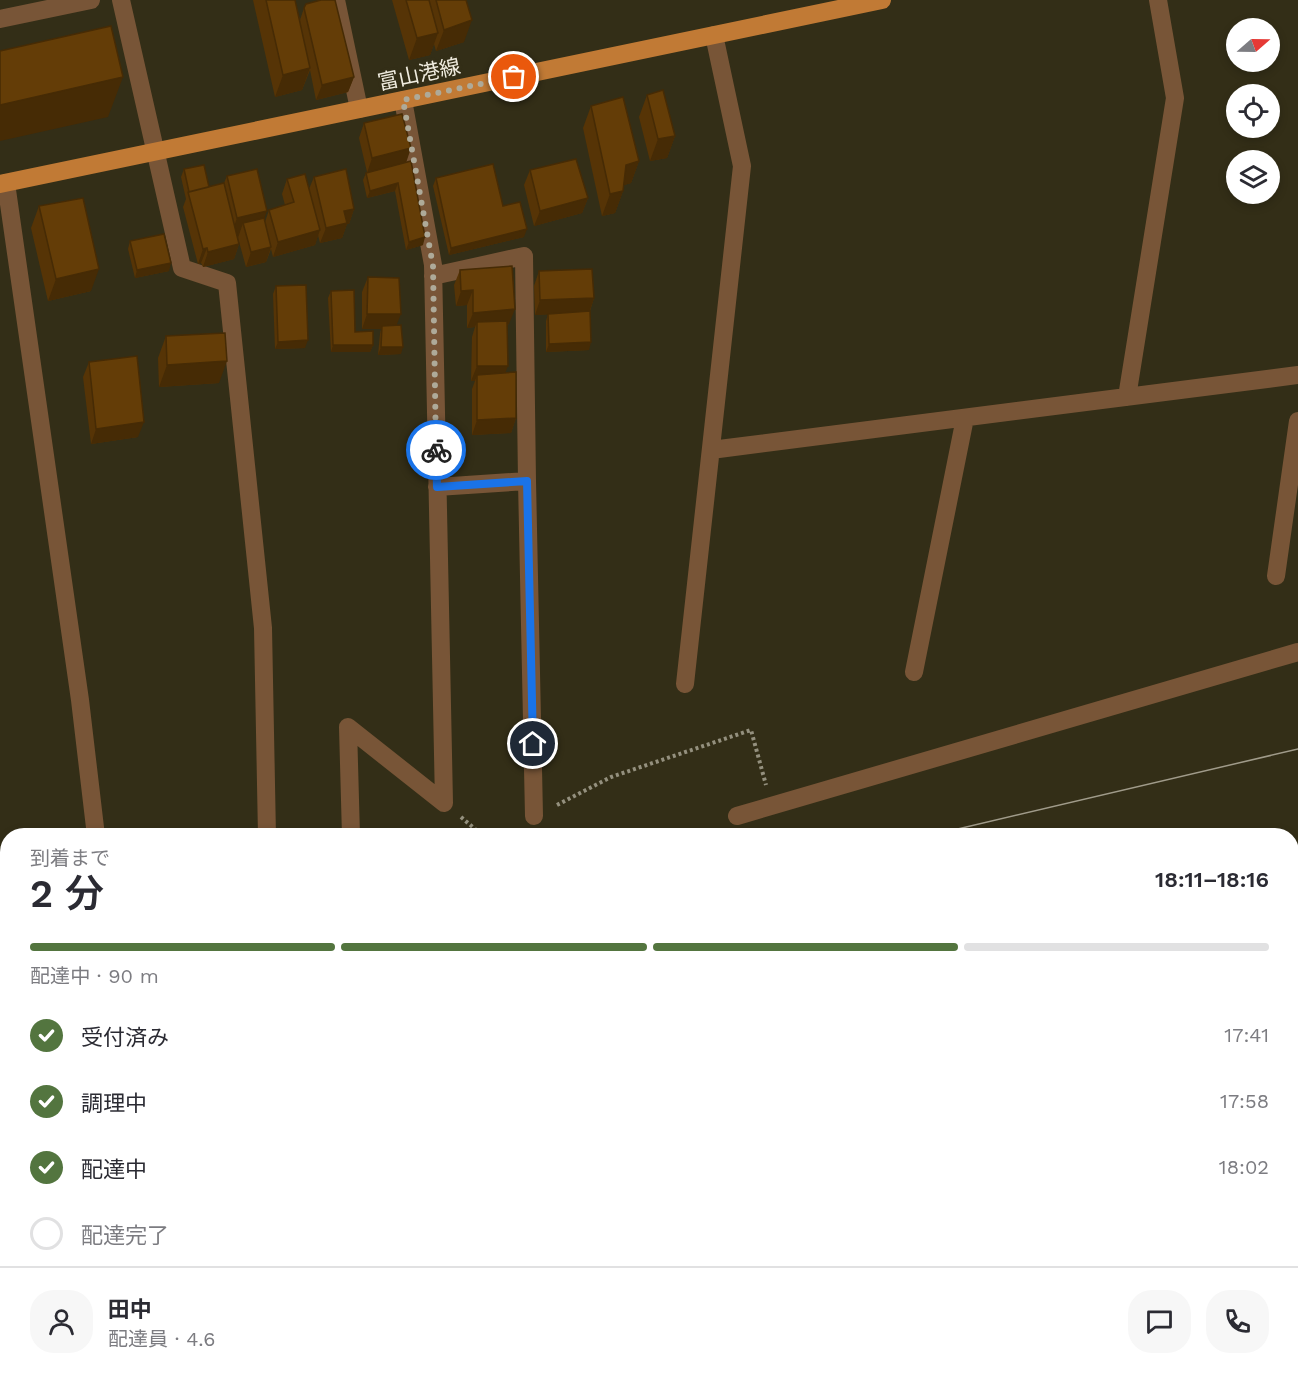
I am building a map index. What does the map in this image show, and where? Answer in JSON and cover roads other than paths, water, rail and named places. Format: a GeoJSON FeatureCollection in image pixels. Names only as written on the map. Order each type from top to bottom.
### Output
{"type":"FeatureCollection","features":[{"type":"Feature","properties":{"kind":"main road","name":"富山港線"},"geometry":{"type":"LineString","coordinates":[[3,183],[882,0]]}},
{"type":"Feature","properties":{"kind":"street"},"geometry":{"type":"LineString","coordinates":[[0,19],[91,0]]}},
{"type":"Feature","properties":{"kind":"street"},"geometry":{"type":"LineString","coordinates":[[121,0],[182,268],[227,283],[263,628],[267,828]]}},
{"type":"Feature","properties":{"kind":"street"},"geometry":{"type":"LineString","coordinates":[[336,0],[359,109]]}},
{"type":"Feature","properties":{"kind":"street"},"geometry":{"type":"LineString","coordinates":[[1127,397],[1175,98],[1158,0]]}},
{"type":"Feature","properties":{"kind":"street"},"geometry":{"type":"LineString","coordinates":[[685,684],[742,166],[714,35]]}},
{"type":"Feature","properties":{"kind":"street"},"geometry":{"type":"LineString","coordinates":[[351,828],[348,727],[444,803],[433,266],[403,100]]}},
{"type":"Feature","properties":{"kind":"street"},"geometry":{"type":"LineString","coordinates":[[3,183],[80,700],[95,828]]}},
{"type":"Feature","properties":{"kind":"street"},"geometry":{"type":"LineString","coordinates":[[433,276],[524,256],[534,816]]}},
{"type":"Feature","properties":{"kind":"street"},"geometry":{"type":"LineString","coordinates":[[711,450],[1298,375]]}},
{"type":"Feature","properties":{"kind":"street"},"geometry":{"type":"LineString","coordinates":[[914,672],[965,417]]}},
{"type":"Feature","properties":{"kind":"street"},"geometry":{"type":"LineString","coordinates":[[1276,576],[1298,421]]}},
{"type":"Feature","properties":{"kind":"street"},"geometry":{"type":"LineString","coordinates":[[437,487],[527,481]]}},
{"type":"Feature","properties":{"kind":"street"},"geometry":{"type":"LineString","coordinates":[[737,816],[1298,652]]}},
{"type":"Feature","properties":{"kind":"tram line"},"geometry":{"type":"LineString","coordinates":[[962,828],[1298,749]]}}]}
